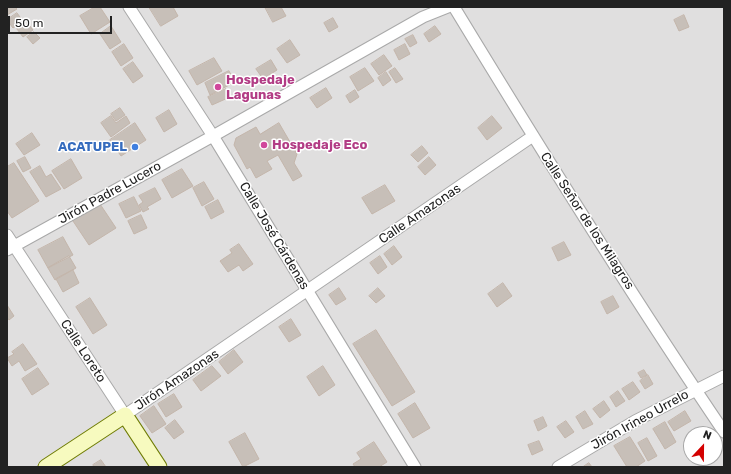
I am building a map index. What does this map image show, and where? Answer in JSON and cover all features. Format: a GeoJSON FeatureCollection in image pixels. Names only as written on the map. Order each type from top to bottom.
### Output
{"type":"FeatureCollection","features":[{"type":"Feature","properties":{"kind":"street","name":"Calle José Cárdenas"},"geometry":{"type":"LineString","coordinates":[[129,7],[213,136],[415,467]]}},
{"type":"Feature","properties":{"kind":"street","name":"Jirón Padre Lucero"},"geometry":{"type":"LineString","coordinates":[[11,248],[213,136],[422,12],[448,7]]}},
{"type":"Feature","properties":{"kind":"street","name":"Calle Señor de los Milagros"},"geometry":{"type":"LineString","coordinates":[[454,7],[533,136],[695,390],[724,432]]}},
{"type":"Feature","properties":{"kind":"street","name":"Calle Amazonas"},"geometry":{"type":"LineString","coordinates":[[307,291],[533,136]]}},
{"type":"Feature","properties":{"kind":"street","name":"Calle Loreto"},"geometry":{"type":"LineString","coordinates":[[7,235],[11,248],[159,467]]}},
{"type":"Feature","properties":{"kind":"street","name":"Jirón Amazonas"},"geometry":{"type":"LineString","coordinates":[[46,467],[307,291]]}},
{"type":"Feature","properties":{"kind":"street","name":"Jirón Irineo Urrelo"},"geometry":{"type":"LineString","coordinates":[[558,467],[635,421],[724,376]]}},
{"type":"Feature","properties":{"kind":"shaded area"},"geometry":{"type":"Polygon","coordinates":[[[7,7],[724,7],[724,467],[7,467],[7,7]]]}},
{"type":"Feature","properties":{"kind":"building"},"geometry":{"type":"Polygon","coordinates":[[[7,7],[15,7],[17,9],[7,15],[7,7]]]}},
{"type":"Feature","properties":{"kind":"building"},"geometry":{"type":"Polygon","coordinates":[[[95,7],[100,7],[110,22],[91,34],[80,16],[95,7]]]}},
{"type":"Feature","properties":{"kind":"building"},"geometry":{"type":"Polygon","coordinates":[[[149,7],[173,7],[178,16],[161,26],[149,7]]]}},
{"type":"Feature","properties":{"kind":"building"},"geometry":{"type":"Polygon","coordinates":[[[265,7],[281,7],[286,16],[273,22],[265,7]]]}},
{"type":"Feature","properties":{"kind":"building"},"geometry":{"type":"Polygon","coordinates":[[[17,13],[23,21],[13,28],[7,20],[17,13]]]}},
{"type":"Feature","properties":{"kind":"building"},"geometry":{"type":"Polygon","coordinates":[[[684,15],[689,27],[679,31],[674,20],[684,15]]]}},
{"type":"Feature","properties":{"kind":"building"},"geometry":{"type":"Polygon","coordinates":[[[333,18],[338,27],[329,32],[324,23],[333,18]]]}},
{"type":"Feature","properties":{"kind":"building"},"geometry":{"type":"Polygon","coordinates":[[[26,21],[33,30],[23,37],[17,29],[26,21]]]}},
{"type":"Feature","properties":{"kind":"building"},"geometry":{"type":"Polygon","coordinates":[[[111,26],[121,42],[110,49],[100,34],[111,26]]]}},
{"type":"Feature","properties":{"kind":"building"},"geometry":{"type":"Polygon","coordinates":[[[435,26],[441,34],[429,42],[424,34],[435,26]]]}},
{"type":"Feature","properties":{"kind":"building"},"geometry":{"type":"Polygon","coordinates":[[[34,32],[40,38],[33,44],[27,37],[34,32]]]}},
{"type":"Feature","properties":{"kind":"building"},"geometry":{"type":"Polygon","coordinates":[[[413,35],[417,43],[410,47],[405,39],[413,35]]]}},
{"type":"Feature","properties":{"kind":"building"},"geometry":{"type":"Polygon","coordinates":[[[290,40],[300,55],[287,63],[277,49],[290,40]]]}},
{"type":"Feature","properties":{"kind":"building"},"geometry":{"type":"Polygon","coordinates":[[[124,44],[133,58],[121,66],[112,52],[124,44]]]}},
{"type":"Feature","properties":{"kind":"building"},"geometry":{"type":"Polygon","coordinates":[[[405,44],[410,54],[399,60],[394,50],[405,44]]]}},
{"type":"Feature","properties":{"kind":"building"},"geometry":{"type":"Polygon","coordinates":[[[384,55],[392,66],[379,75],[371,64],[384,55]]]}},
{"type":"Feature","properties":{"kind":"building"},"geometry":{"type":"Polygon","coordinates":[[[214,58],[222,71],[197,85],[189,71],[214,58]]]}},
{"type":"Feature","properties":{"kind":"building"},"geometry":{"type":"Polygon","coordinates":[[[271,60],[277,70],[263,79],[256,69],[271,60]]]}},
{"type":"Feature","properties":{"kind":"building"},"geometry":{"type":"Polygon","coordinates":[[[133,62],[143,76],[133,83],[123,69],[133,62]]]}},
{"type":"Feature","properties":{"kind":"building"},"geometry":{"type":"Polygon","coordinates":[[[365,68],[374,81],[358,91],[350,77],[365,68]]]}},
{"type":"Feature","properties":{"kind":"building"},"geometry":{"type":"Polygon","coordinates":[[[395,68],[403,79],[396,83],[389,72],[395,68]]]}},
{"type":"Feature","properties":{"kind":"building"},"geometry":{"type":"Polygon","coordinates":[[[229,71],[235,82],[210,95],[205,83],[229,71]]]}},
{"type":"Feature","properties":{"kind":"building"},"geometry":{"type":"Polygon","coordinates":[[[386,72],[391,80],[383,86],[378,78],[386,72]]]}},
{"type":"Feature","properties":{"kind":"building"},"geometry":{"type":"Polygon","coordinates":[[[326,88],[332,98],[317,108],[310,98],[326,88]]]}},
{"type":"Feature","properties":{"kind":"building"},"geometry":{"type":"Polygon","coordinates":[[[226,89],[230,97],[212,105],[208,97],[226,89]]]}},
{"type":"Feature","properties":{"kind":"building"},"geometry":{"type":"Polygon","coordinates":[[[355,90],[359,97],[350,103],[346,96],[355,90]]]}},
{"type":"Feature","properties":{"kind":"building"},"geometry":{"type":"Polygon","coordinates":[[[120,108],[125,115],[116,121],[111,114],[120,108]]]}},
{"type":"Feature","properties":{"kind":"building"},"geometry":{"type":"Polygon","coordinates":[[[169,110],[177,124],[164,132],[156,118],[169,110]]]}},
{"type":"Feature","properties":{"kind":"building"},"geometry":{"type":"Polygon","coordinates":[[[111,116],[116,123],[126,116],[130,123],[111,137],[101,123],[111,116]]]}},
{"type":"Feature","properties":{"kind":"building"},"geometry":{"type":"Polygon","coordinates":[[[492,116],[502,128],[487,140],[478,128],[492,116]]]}},
{"type":"Feature","properties":{"kind":"building"},"geometry":{"type":"Polygon","coordinates":[[[135,123],[146,140],[121,156],[110,140],[135,123]]]}},
{"type":"Feature","properties":{"kind":"building"},"geometry":{"type":"Polygon","coordinates":[[[279,123],[297,154],[294,163],[302,176],[293,181],[278,155],[267,161],[272,169],[256,178],[250,167],[247,169],[234,145],[236,138],[256,127],[260,134],[279,123]]]}},
{"type":"Feature","properties":{"kind":"building"},"geometry":{"type":"Polygon","coordinates":[[[32,133],[40,145],[24,155],[16,144],[32,133]]]}},
{"type":"Feature","properties":{"kind":"building"},"geometry":{"type":"Polygon","coordinates":[[[422,146],[428,153],[418,162],[411,155],[422,146]]]}},
{"type":"Feature","properties":{"kind":"building"},"geometry":{"type":"Polygon","coordinates":[[[25,157],[31,168],[23,172],[17,161],[25,157]]]}},
{"type":"Feature","properties":{"kind":"building"},"geometry":{"type":"Polygon","coordinates":[[[429,157],[436,165],[425,175],[418,167],[429,157]]]}},
{"type":"Feature","properties":{"kind":"building"},"geometry":{"type":"Polygon","coordinates":[[[71,159],[82,178],[64,189],[52,171],[71,159]]]}},
{"type":"Feature","properties":{"kind":"building"},"geometry":{"type":"Polygon","coordinates":[[[14,163],[39,201],[12,218],[7,211],[7,167],[14,163]]]}},
{"type":"Feature","properties":{"kind":"building"},"geometry":{"type":"Polygon","coordinates":[[[40,166],[46,177],[51,174],[61,189],[46,197],[30,172],[40,166]]]}},
{"type":"Feature","properties":{"kind":"building"},"geometry":{"type":"Polygon","coordinates":[[[182,169],[193,186],[172,198],[162,180],[182,169]]]}},
{"type":"Feature","properties":{"kind":"building"},"geometry":{"type":"Polygon","coordinates":[[[204,182],[214,199],[202,206],[193,188],[204,182]]]}},
{"type":"Feature","properties":{"kind":"building"},"geometry":{"type":"Polygon","coordinates":[[[385,185],[395,201],[372,214],[362,198],[385,185]]]}},
{"type":"Feature","properties":{"kind":"building"},"geometry":{"type":"Polygon","coordinates":[[[155,188],[161,199],[147,207],[149,209],[143,212],[139,205],[143,202],[139,196],[155,188]]]}},
{"type":"Feature","properties":{"kind":"building"},"geometry":{"type":"Polygon","coordinates":[[[134,197],[141,211],[126,218],[119,204],[134,197]]]}},
{"type":"Feature","properties":{"kind":"building"},"geometry":{"type":"Polygon","coordinates":[[[218,200],[224,212],[211,219],[205,207],[218,200]]]}},
{"type":"Feature","properties":{"kind":"building"},"geometry":{"type":"Polygon","coordinates":[[[100,204],[116,228],[89,245],[73,221],[100,204]]]}},
{"type":"Feature","properties":{"kind":"building"},"geometry":{"type":"Polygon","coordinates":[[[141,215],[147,228],[134,234],[128,221],[141,215]]]}},
{"type":"Feature","properties":{"kind":"building"},"geometry":{"type":"Polygon","coordinates":[[[63,237],[73,255],[48,268],[38,250],[63,237]]]}},
{"type":"Feature","properties":{"kind":"building"},"geometry":{"type":"Polygon","coordinates":[[[564,242],[571,255],[558,261],[552,248],[564,242]]]}},
{"type":"Feature","properties":{"kind":"building"},"geometry":{"type":"Polygon","coordinates":[[[239,244],[253,264],[243,271],[239,265],[228,272],[220,261],[232,253],[230,250],[239,244]]]}},
{"type":"Feature","properties":{"kind":"building"},"geometry":{"type":"Polygon","coordinates":[[[394,246],[402,257],[392,265],[384,254],[394,246]]]}},
{"type":"Feature","properties":{"kind":"building"},"geometry":{"type":"Polygon","coordinates":[[[69,256],[76,268],[55,280],[48,268],[69,256]]]}},
{"type":"Feature","properties":{"kind":"building"},"geometry":{"type":"Polygon","coordinates":[[[380,256],[387,267],[378,274],[370,263],[380,256]]]}},
{"type":"Feature","properties":{"kind":"building"},"geometry":{"type":"Polygon","coordinates":[[[73,270],[79,283],[63,292],[56,279],[73,270]]]}},
{"type":"Feature","properties":{"kind":"building"},"geometry":{"type":"Polygon","coordinates":[[[503,283],[512,296],[497,307],[488,294],[503,283]]]}},
{"type":"Feature","properties":{"kind":"building"},"geometry":{"type":"Polygon","coordinates":[[[339,288],[346,299],[336,305],[329,295],[339,288]]]}},
{"type":"Feature","properties":{"kind":"building"},"geometry":{"type":"Polygon","coordinates":[[[378,288],[385,296],[376,303],[369,296],[378,288]]]}},
{"type":"Feature","properties":{"kind":"building"},"geometry":{"type":"Polygon","coordinates":[[[613,296],[619,307],[607,314],[601,302],[613,296]]]}},
{"type":"Feature","properties":{"kind":"building"},"geometry":{"type":"Polygon","coordinates":[[[90,298],[107,325],[93,334],[76,307],[90,298]]]}},
{"type":"Feature","properties":{"kind":"building"},"geometry":{"type":"Polygon","coordinates":[[[7,305],[14,316],[9,320],[7,317],[7,305]]]}},
{"type":"Feature","properties":{"kind":"building"},"geometry":{"type":"Polygon","coordinates":[[[291,319],[301,335],[289,342],[279,327],[291,319]]]}},
{"type":"Feature","properties":{"kind":"building"},"geometry":{"type":"Polygon","coordinates":[[[376,330],[415,392],[392,406],[353,344],[376,330]]]}},
{"type":"Feature","properties":{"kind":"building"},"geometry":{"type":"Polygon","coordinates":[[[23,344],[37,364],[25,371],[19,361],[12,366],[7,358],[14,354],[12,352],[23,344]]]}},
{"type":"Feature","properties":{"kind":"building"},"geometry":{"type":"Polygon","coordinates":[[[234,350],[243,362],[228,374],[219,362],[234,350]]]}},
{"type":"Feature","properties":{"kind":"building"},"geometry":{"type":"Polygon","coordinates":[[[212,366],[221,376],[201,391],[193,380],[212,366]]]}},
{"type":"Feature","properties":{"kind":"building"},"geometry":{"type":"Polygon","coordinates":[[[323,366],[335,385],[319,396],[307,377],[323,366]]]}},
{"type":"Feature","properties":{"kind":"building"},"geometry":{"type":"Polygon","coordinates":[[[38,368],[49,384],[32,395],[22,379],[38,368]]]}},
{"type":"Feature","properties":{"kind":"building"},"geometry":{"type":"Polygon","coordinates":[[[644,370],[647,375],[641,378],[638,373],[644,370]]]}},
{"type":"Feature","properties":{"kind":"building"},"geometry":{"type":"Polygon","coordinates":[[[648,375],[653,384],[645,389],[640,381],[648,375]]]}},
{"type":"Feature","properties":{"kind":"building"},"geometry":{"type":"Polygon","coordinates":[[[633,382],[640,392],[629,400],[622,389],[633,382]]]}},
{"type":"Feature","properties":{"kind":"building"},"geometry":{"type":"Polygon","coordinates":[[[618,391],[625,401],[616,407],[610,397],[618,391]]]}},
{"type":"Feature","properties":{"kind":"building"},"geometry":{"type":"Polygon","coordinates":[[[174,394],[182,407],[166,417],[158,404],[174,394]]]}},
{"type":"Feature","properties":{"kind":"building"},"geometry":{"type":"Polygon","coordinates":[[[604,401],[610,410],[600,418],[593,409],[604,401]]]}},
{"type":"Feature","properties":{"kind":"building"},"geometry":{"type":"Polygon","coordinates":[[[415,403],[430,428],[413,438],[398,414],[415,403]]]}},
{"type":"Feature","properties":{"kind":"building"},"geometry":{"type":"Polygon","coordinates":[[[154,406],[166,424],[152,433],[140,416],[154,406]]]}},
{"type":"Feature","properties":{"kind":"building"},"geometry":{"type":"Polygon","coordinates":[[[585,411],[593,424],[583,429],[576,417],[585,411]]]}},
{"type":"Feature","properties":{"kind":"building"},"geometry":{"type":"Polygon","coordinates":[[[685,411],[691,421],[674,431],[668,422],[685,411]]]}},
{"type":"Feature","properties":{"kind":"building"},"geometry":{"type":"Polygon","coordinates":[[[543,417],[547,426],[538,431],[534,421],[543,417]]]}},
{"type":"Feature","properties":{"kind":"building"},"geometry":{"type":"Polygon","coordinates":[[[175,420],[184,432],[174,439],[165,428],[175,420]]]}},
{"type":"Feature","properties":{"kind":"building"},"geometry":{"type":"Polygon","coordinates":[[[566,421],[574,432],[565,438],[557,427],[566,421]]]}},
{"type":"Feature","properties":{"kind":"building"},"geometry":{"type":"Polygon","coordinates":[[[665,422],[676,442],[665,449],[653,429],[665,422]]]}},
{"type":"Feature","properties":{"kind":"building"},"geometry":{"type":"Polygon","coordinates":[[[245,433],[259,459],[243,467],[229,442],[245,433]]]}},
{"type":"Feature","properties":{"kind":"building"},"geometry":{"type":"Polygon","coordinates":[[[630,437],[645,461],[636,467],[627,467],[614,446],[630,437]]]}},
{"type":"Feature","properties":{"kind":"building"},"geometry":{"type":"Polygon","coordinates":[[[647,438],[657,456],[648,461],[638,443],[647,438]]]}},
{"type":"Feature","properties":{"kind":"building"},"geometry":{"type":"Polygon","coordinates":[[[539,441],[543,450],[532,455],[528,445],[539,441]]]}},
{"type":"Feature","properties":{"kind":"building"},"geometry":{"type":"Polygon","coordinates":[[[374,442],[387,462],[379,467],[355,467],[353,464],[361,459],[357,453],[374,442]]]}},
{"type":"Feature","properties":{"kind":"building"},"geometry":{"type":"Polygon","coordinates":[[[101,460],[106,467],[94,467],[93,465],[101,460]]]}},
{"type":"Feature","properties":{"kind":"building"},"geometry":{"type":"Polygon","coordinates":[[[589,463],[592,467],[583,467],[589,463]]]}},
{"type":"Feature","properties":{"kind":"place","name":"Hospedaje Lagunas"},"geometry":{"type":"Point","coordinates":[218,87]}},
{"type":"Feature","properties":{"kind":"place","name":"Hospedaje Eco"},"geometry":{"type":"Point","coordinates":[264,145]}},
{"type":"Feature","properties":{"kind":"place","name":"ACATUPEL"},"geometry":{"type":"Point","coordinates":[135,147]}}]}
